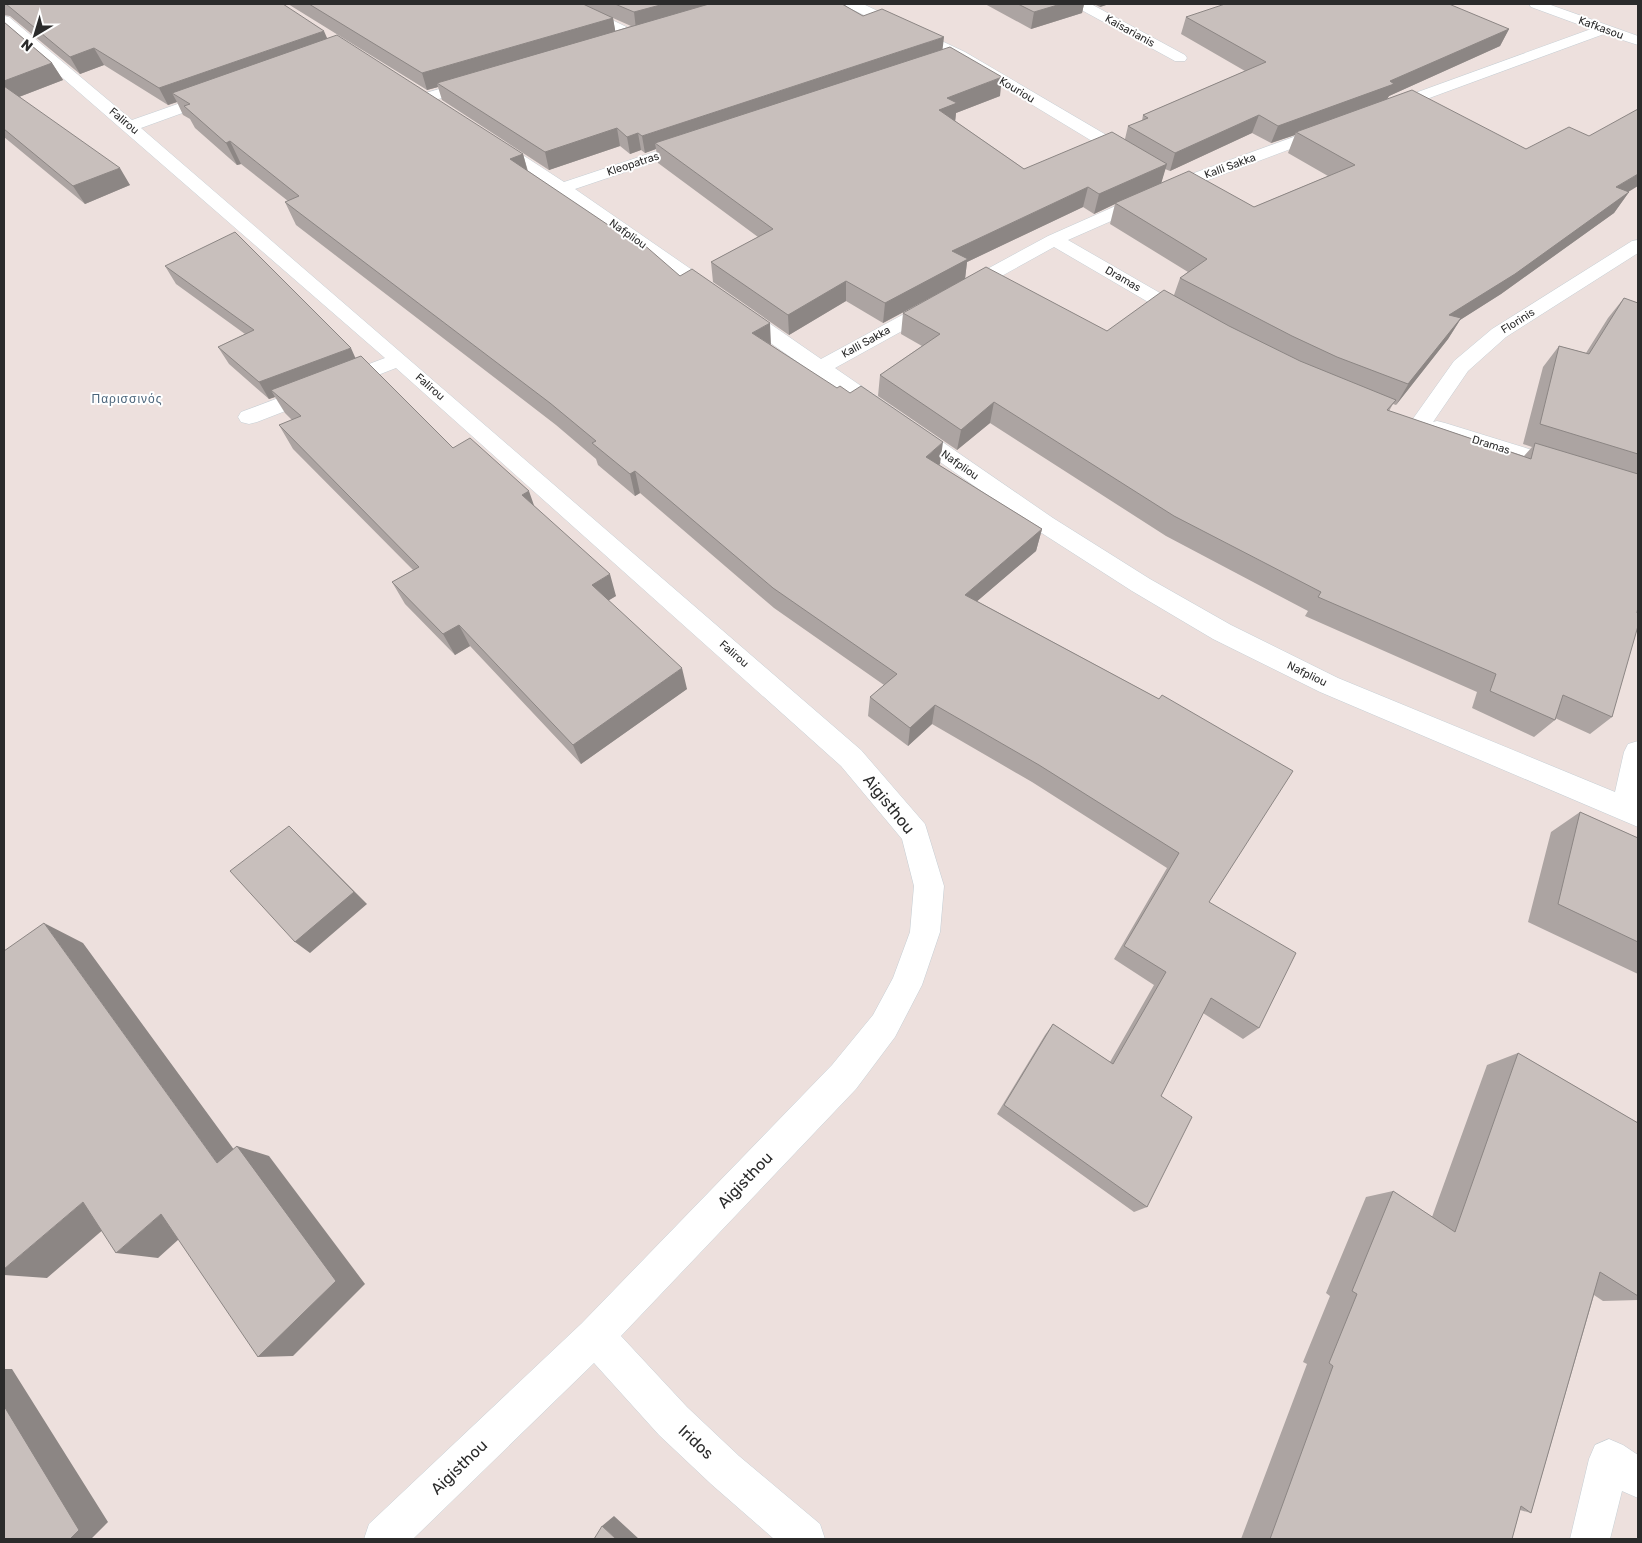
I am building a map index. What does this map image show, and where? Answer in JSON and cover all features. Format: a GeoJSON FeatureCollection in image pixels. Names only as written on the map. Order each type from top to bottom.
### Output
{"type":"FeatureCollection","features":[{"type":"Feature","properties":{"kind":"street"},"geometry":{"type":"LineString","coordinates":[[568,4],[636,37]]}},
{"type":"Feature","properties":{"kind":"street","name":"Kouriou"},"geometry":{"type":"LineString","coordinates":[[852,4],[960,55],[1146,166]]}},
{"type":"Feature","properties":{"kind":"street","name":"Kaisarianis"},"geometry":{"type":"LineString","coordinates":[[1081,4],[1180,58]]}},
{"type":"Feature","properties":{"kind":"street","name":"Kafkasou"},"geometry":{"type":"LineString","coordinates":[[1536,4],[1638,41]]}},
{"type":"Feature","properties":{"kind":"street","name":"Falirou"},"geometry":{"type":"LineString","coordinates":[[4,20],[20,43],[131,126],[852,758]]}},
{"type":"Feature","properties":{"kind":"street"},"geometry":{"type":"LineString","coordinates":[[1368,115],[1603,28]]}},
{"type":"Feature","properties":{"kind":"street"},"geometry":{"type":"LineString","coordinates":[[617,42],[654,31]]}},
{"type":"Feature","properties":{"kind":"street"},"geometry":{"type":"LineString","coordinates":[[941,62],[960,55]]}},
{"type":"Feature","properties":{"kind":"street"},"geometry":{"type":"LineString","coordinates":[[449,114],[417,93],[492,78]]}},
{"type":"Feature","properties":{"kind":"street"},"geometry":{"type":"LineString","coordinates":[[131,126],[230,91]]}},
{"type":"Feature","properties":{"kind":"street","name":"Kalli Sakka"},"geometry":{"type":"LineString","coordinates":[[820,368],[1054,240],[1178,185],[1341,125]]}},
{"type":"Feature","properties":{"kind":"street","name":"Nafpliou"},"geometry":{"type":"LineString","coordinates":[[481,135],[562,188],[1046,524],[1222,632],[1329,685],[1631,812]]}},
{"type":"Feature","properties":{"kind":"street","name":"Kleopatras"},"geometry":{"type":"LineString","coordinates":[[562,188],[704,140]]}},
{"type":"Feature","properties":{"kind":"street"},"geometry":{"type":"LineString","coordinates":[[1162,175],[1178,185]]}},
{"type":"Feature","properties":{"kind":"street","name":"Dramas"},"geometry":{"type":"LineString","coordinates":[[1054,240],[1199,323]]}},
{"type":"Feature","properties":{"kind":"street","name":"Florinis"},"geometry":{"type":"LineString","coordinates":[[1412,420],[1461,366],[1499,333],[1638,245]]}},
{"type":"Feature","properties":{"kind":"street"},"geometry":{"type":"LineString","coordinates":[[249,417],[399,360]]}},
{"type":"Feature","properties":{"kind":"street","name":"Dramas"},"geometry":{"type":"LineString","coordinates":[[1412,420],[1582,473]]}},
{"type":"Feature","properties":{"kind":"street"},"geometry":{"type":"LineString","coordinates":[[1631,812],[1638,752]]}},
{"type":"Feature","properties":{"kind":"street","name":"Aigisthou"},"geometry":{"type":"LineString","coordinates":[[384,1539],[595,1336],[844,1077],[884,1026],[906,985],[925,932],[929,886],[914,833],[852,758]]}},
{"type":"Feature","properties":{"kind":"street","name":"Iridos"},"geometry":{"type":"LineString","coordinates":[[595,1336],[673,1421],[725,1470],[805,1539]]}},
{"type":"Feature","properties":{"kind":"street"},"geometry":{"type":"LineString","coordinates":[[1590,1539],[1609,1459],[1638,1478]]}},
{"type":"Feature","properties":{"kind":"building"},"geometry":{"type":"Polygon","coordinates":[[[6,4],[283,4],[324,31],[159,88],[94,48],[70,57],[6,4]]]}},
{"type":"Feature","properties":{"kind":"building"},"geometry":{"type":"Polygon","coordinates":[[[309,4],[583,4],[613,18],[422,73],[309,4]]]}},
{"type":"Feature","properties":{"kind":"building"},"geometry":{"type":"Polygon","coordinates":[[[615,4],[664,4],[634,12],[615,4]]]}},
{"type":"Feature","properties":{"kind":"building"},"geometry":{"type":"Polygon","coordinates":[[[709,4],[842,4],[863,16],[882,9],[944,37],[642,136],[638,133],[627,137],[617,128],[545,152],[437,83],[709,4]]]}},
{"type":"Feature","properties":{"kind":"building"},"geometry":{"type":"Polygon","coordinates":[[[1018,4],[1061,4],[1034,12],[1018,4]]]}},
{"type":"Feature","properties":{"kind":"building"},"geometry":{"type":"Polygon","coordinates":[[[1225,4],[1449,4],[1509,29],[1390,81],[1394,84],[1278,126],[1259,115],[1175,153],[1128,126],[1148,118],[1143,115],[1266,62],[1186,17],[1225,4]]]}},
{"type":"Feature","properties":{"kind":"building"},"geometry":{"type":"Polygon","coordinates":[[[4,22],[52,63],[4,81],[4,22]]]}},
{"type":"Feature","properties":{"kind":"building"},"geometry":{"type":"Polygon","coordinates":[[[337,35],[523,154],[510,159],[638,245],[642,243],[680,276],[692,269],[770,323],[752,333],[837,388],[840,386],[850,393],[861,386],[943,442],[926,457],[1042,529],[965,595],[1159,699],[1162,695],[1293,771],[1209,902],[1296,953],[1259,1028],[1211,998],[1161,1096],[1192,1117],[1147,1207],[1004,1105],[1053,1024],[1113,1064],[1166,972],[1124,946],[1179,853],[1039,765],[935,705],[910,728],[870,697],[897,674],[773,588],[635,471],[630,474],[592,443],[596,441],[550,403],[285,202],[299,196],[230,141],[226,143],[184,106],[190,104],[172,93],[337,35]]]}},
{"type":"Feature","properties":{"kind":"building"},"geometry":{"type":"Polygon","coordinates":[[[950,47],[1002,77],[947,98],[957,103],[939,110],[1024,169],[1112,132],[1167,164],[1099,194],[1088,187],[952,251],[968,259],[885,303],[846,281],[788,315],[711,262],[773,229],[655,143],[950,47]]]}},
{"type":"Feature","properties":{"kind":"building"},"geometry":{"type":"Polygon","coordinates":[[[4,86],[120,168],[73,186],[4,129],[4,86]]]}},
{"type":"Feature","properties":{"kind":"building"},"geometry":{"type":"Polygon","coordinates":[[[1412,90],[1526,149],[1569,127],[1589,136],[1638,109],[1638,174],[1616,187],[1629,192],[1515,274],[1449,315],[1461,318],[1408,384],[1337,357],[1180,278],[1207,259],[1115,203],[1189,171],[1254,207],[1355,165],[1296,132],[1412,90]]]}},
{"type":"Feature","properties":{"kind":"building"},"geometry":{"type":"Polygon","coordinates":[[[235,232],[351,348],[259,382],[218,347],[254,330],[165,266],[235,232]]]}},
{"type":"Feature","properties":{"kind":"building"},"geometry":{"type":"Polygon","coordinates":[[[986,267],[1107,331],[1164,290],[1229,326],[1300,361],[1396,400],[1387,410],[1531,459],[1535,443],[1638,474],[1638,626],[1612,717],[1563,695],[1555,720],[1490,691],[1496,674],[1318,597],[1321,592],[1174,516],[994,402],[961,430],[880,375],[940,334],[903,313],[986,267]]]}},
{"type":"Feature","properties":{"kind":"building"},"geometry":{"type":"Polygon","coordinates":[[[1624,298],[1638,303],[1638,454],[1540,424],[1559,346],[1589,354],[1624,298]]]}},
{"type":"Feature","properties":{"kind":"building"},"geometry":{"type":"Polygon","coordinates":[[[361,356],[453,448],[470,438],[529,491],[522,495],[610,574],[592,585],[682,668],[573,745],[459,625],[443,634],[392,582],[419,567],[279,425],[301,416],[271,390],[361,356]]]}},
{"type":"Feature","properties":{"kind":"building"},"geometry":{"type":"Polygon","coordinates":[[[1580,812],[1638,838],[1638,942],[1558,904],[1580,812]]]}},
{"type":"Feature","properties":{"kind":"building"},"geometry":{"type":"Polygon","coordinates":[[[289,826],[354,892],[295,942],[230,871],[289,826]]]}},
{"type":"Feature","properties":{"kind":"building"},"geometry":{"type":"Polygon","coordinates":[[[44,923],[217,1163],[237,1146],[336,1281],[258,1357],[161,1214],[116,1253],[83,1202],[4,1269],[4,951],[44,923]]]}},
{"type":"Feature","properties":{"kind":"building"},"geometry":{"type":"Polygon","coordinates":[[[1518,1053],[1638,1123],[1638,1296],[1600,1272],[1531,1513],[1521,1506],[1512,1539],[1270,1539],[1333,1366],[1329,1363],[1357,1294],[1352,1291],[1393,1191],[1455,1232],[1518,1053]]]}},
{"type":"Feature","properties":{"kind":"building"},"geometry":{"type":"Polygon","coordinates":[[[4,1406],[79,1530],[70,1539],[4,1539],[4,1406]]]}},
{"type":"Feature","properties":{"kind":"building"},"geometry":{"type":"Polygon","coordinates":[[[602,1526],[616,1539],[594,1539],[602,1526]]]}},
{"type":"Feature","properties":{"kind":"district","name":"Παρισσινός"},"geometry":{"type":"Point","coordinates":[127,399]}}]}
